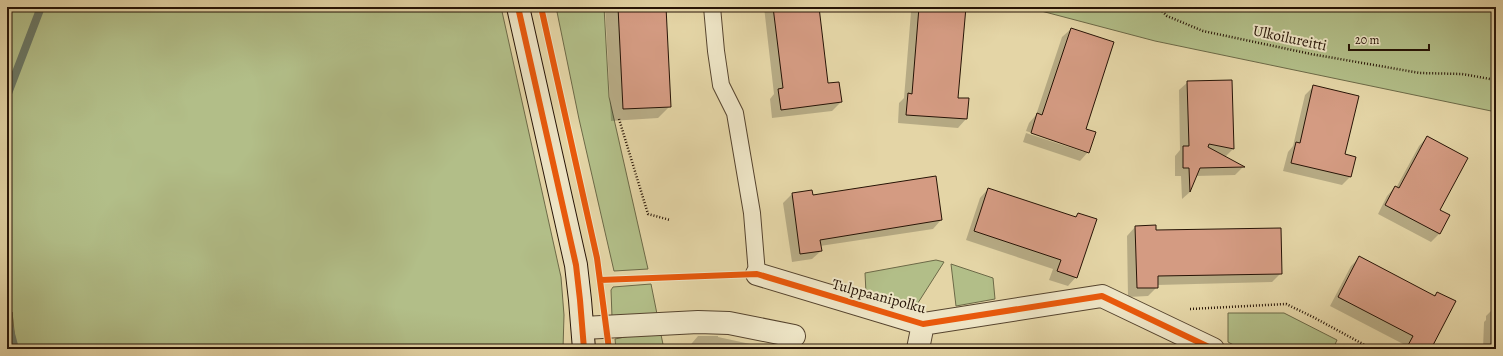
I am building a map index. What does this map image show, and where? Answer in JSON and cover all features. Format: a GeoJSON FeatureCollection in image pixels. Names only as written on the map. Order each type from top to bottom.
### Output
{"type":"FeatureCollection","features":[{"type":"Feature","properties":{"kind":"street"},"geometry":{"type":"LineString","coordinates":[[518,7],[576,265],[584,349]]}},
{"type":"Feature","properties":{"kind":"street","name":"Tulppaanipolku"},"geometry":{"type":"LineString","coordinates":[[757,274],[923,324],[1102,296],[1213,349]]}},
{"type":"Feature","properties":{"kind":"street"},"geometry":{"type":"LineString","coordinates":[[583,328],[698,322],[729,323],[794,336]]}},
{"type":"Feature","properties":{"kind":"street"},"geometry":{"type":"LineString","coordinates":[[918,349],[923,324]]}},
{"type":"Feature","properties":{"kind":"lane"},"geometry":{"type":"LineString","coordinates":[[712,7],[721,85],[735,113],[752,213],[757,274]]}},
{"type":"Feature","properties":{"kind":"path"},"geometry":{"type":"LineString","coordinates":[[619,119],[648,214],[670,220]]}},
{"type":"Feature","properties":{"kind":"path"},"geometry":{"type":"LineString","coordinates":[[1184,309],[1286,304],[1372,349]]}},
{"type":"Feature","properties":{"kind":"green space"},"geometry":{"type":"Polygon","coordinates":[[[7,7],[501,7],[561,277],[564,315],[563,349],[16,349],[12,312],[15,349],[7,349],[7,7]]]}},
{"type":"Feature","properties":{"kind":"green space"},"geometry":{"type":"Polygon","coordinates":[[[556,7],[604,7],[609,97],[648,269],[614,271],[579,119],[556,7]]]}},
{"type":"Feature","properties":{"kind":"green space"},"geometry":{"type":"Polygon","coordinates":[[[1026,7],[1496,7],[1496,112],[1155,41],[1026,7]]]}},
{"type":"Feature","properties":{"kind":"green space"},"geometry":{"type":"Polygon","coordinates":[[[936,260],[944,262],[916,306],[866,293],[865,273],[936,260]]]}},
{"type":"Feature","properties":{"kind":"green space"},"geometry":{"type":"Polygon","coordinates":[[[951,264],[993,278],[995,299],[956,306],[951,264]]]}},
{"type":"Feature","properties":{"kind":"green space"},"geometry":{"type":"Polygon","coordinates":[[[651,284],[658,319],[612,317],[611,290],[613,287],[651,284]]]}},
{"type":"Feature","properties":{"kind":"green space"},"geometry":{"type":"Polygon","coordinates":[[[1228,313],[1284,313],[1337,340],[1333,349],[1241,349],[1228,342],[1228,313]]]}},
{"type":"Feature","properties":{"kind":"green space"},"geometry":{"type":"Polygon","coordinates":[[[660,330],[664,349],[616,349],[615,339],[660,330]]]}},
{"type":"Feature","properties":{"kind":"building"},"geometry":{"type":"Polygon","coordinates":[[[618,7],[666,7],[671,107],[623,109],[618,7]]]}},
{"type":"Feature","properties":{"kind":"building"},"geometry":{"type":"Polygon","coordinates":[[[773,7],[819,7],[828,83],[839,82],[842,102],[781,110],[778,89],[783,88],[773,7]]]}},
{"type":"Feature","properties":{"kind":"building"},"geometry":{"type":"Polygon","coordinates":[[[919,7],[966,7],[958,98],[969,98],[967,119],[906,115],[908,93],[912,94],[919,7]]]}},
{"type":"Feature","properties":{"kind":"building"},"geometry":{"type":"Polygon","coordinates":[[[1071,28],[1114,42],[1086,129],[1096,132],[1089,153],[1031,133],[1037,113],[1042,115],[1071,28]]]}},
{"type":"Feature","properties":{"kind":"building"},"geometry":{"type":"Polygon","coordinates":[[[1232,80],[1234,149],[1209,144],[1208,147],[1245,167],[1200,168],[1190,192],[1189,168],[1183,168],[1183,146],[1189,146],[1187,81],[1232,80]]]}},
{"type":"Feature","properties":{"kind":"building"},"geometry":{"type":"Polygon","coordinates":[[[1313,85],[1359,96],[1345,154],[1356,157],[1351,177],[1291,163],[1296,142],[1300,143],[1313,85]]]}},
{"type":"Feature","properties":{"kind":"building"},"geometry":{"type":"Polygon","coordinates":[[[1427,136],[1468,158],[1440,210],[1450,215],[1440,234],[1385,205],[1395,186],[1399,188],[1427,136]]]}},
{"type":"Feature","properties":{"kind":"building"},"geometry":{"type":"Polygon","coordinates":[[[936,176],[942,220],[820,240],[822,251],[800,254],[792,193],[812,190],[813,195],[936,176]]]}},
{"type":"Feature","properties":{"kind":"building"},"geometry":{"type":"Polygon","coordinates":[[[988,188],[1076,217],[1078,213],[1097,219],[1077,278],[1057,271],[1061,260],[974,231],[988,188]]]}},
{"type":"Feature","properties":{"kind":"building"},"geometry":{"type":"Polygon","coordinates":[[[1156,225],[1156,230],[1281,228],[1282,274],[1158,276],[1158,288],[1137,288],[1135,226],[1156,225]]]}},
{"type":"Feature","properties":{"kind":"building"},"geometry":{"type":"Polygon","coordinates":[[[1359,256],[1435,296],[1437,292],[1456,301],[1431,349],[1406,349],[1413,336],[1338,297],[1359,256]]]}},
{"type":"Feature","properties":{"kind":"waterway"},"geometry":{"type":"LineString","coordinates":[[7,96],[41,7]]}},
{"type":"Feature","properties":{"kind":"waterway"},"geometry":{"type":"LineString","coordinates":[[7,319],[15,349]]}},
{"type":"Feature","properties":{"kind":"cycle path"},"geometry":{"type":"LineString","coordinates":[[518,7],[576,265],[584,349]]}},
{"type":"Feature","properties":{"kind":"cycle path"},"geometry":{"type":"LineString","coordinates":[[541,7],[597,258],[609,349]]}},
{"type":"Feature","properties":{"kind":"cycle path"},"geometry":{"type":"LineString","coordinates":[[600,280],[757,274],[923,324],[1102,296],[1213,349]]}}]}
